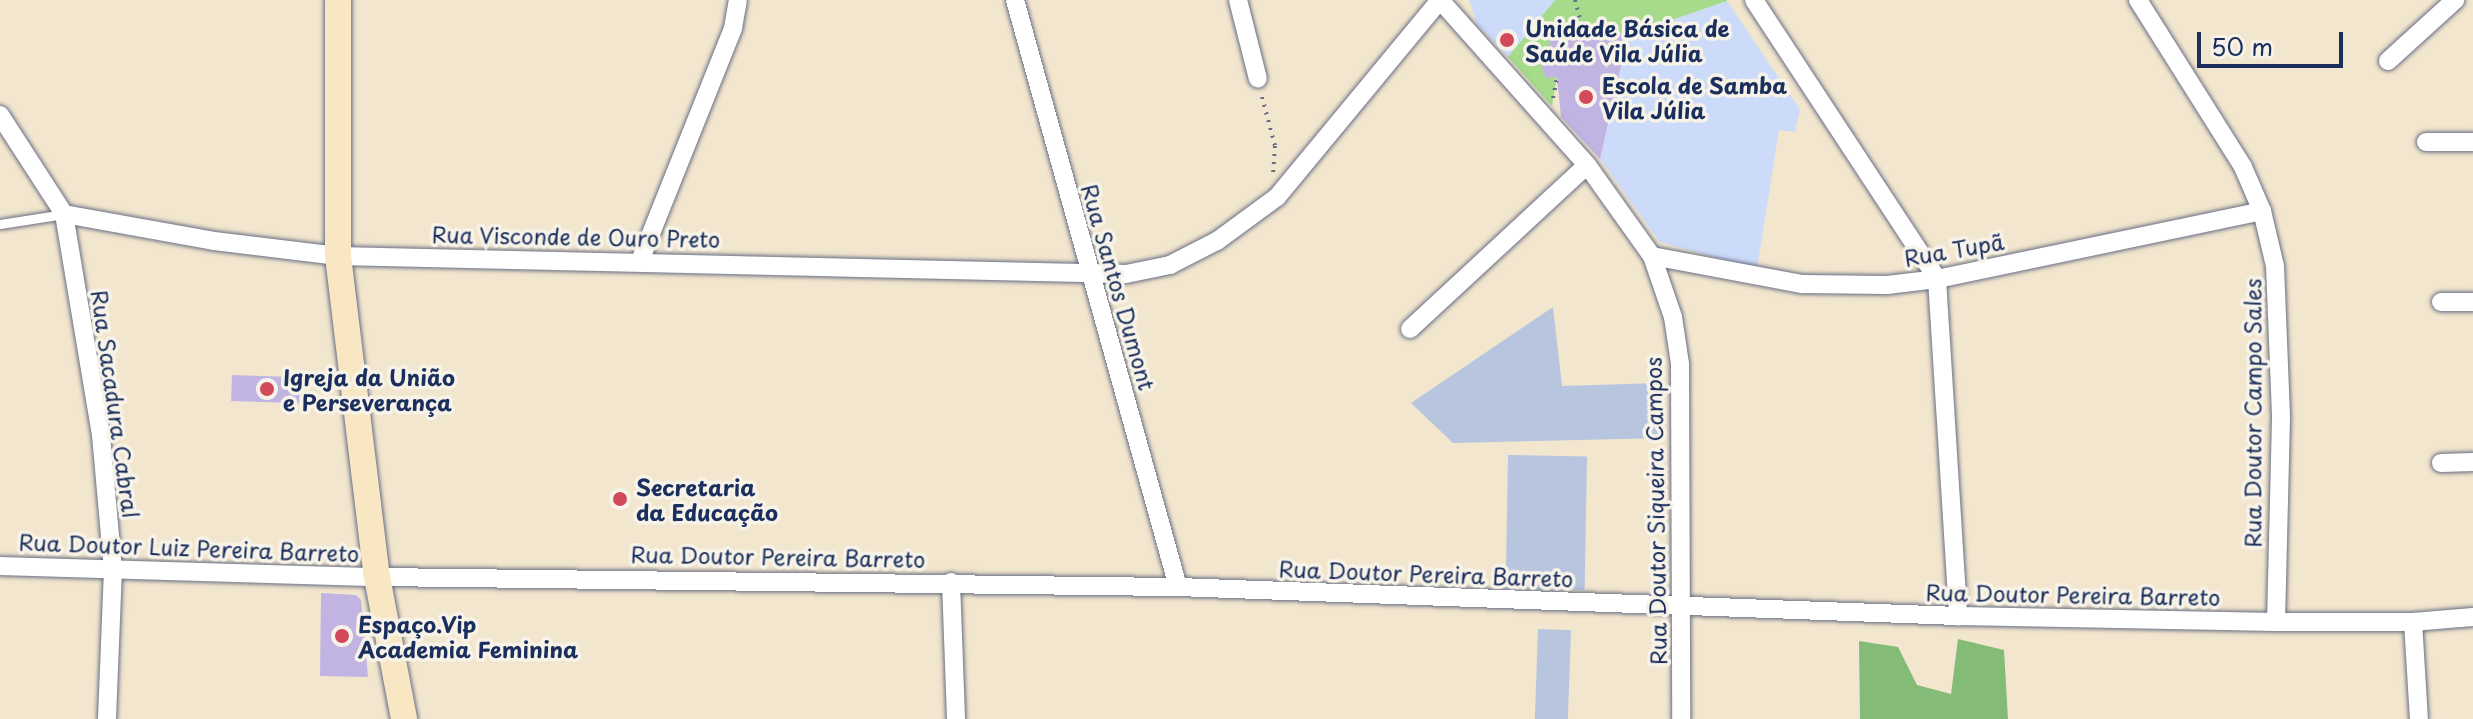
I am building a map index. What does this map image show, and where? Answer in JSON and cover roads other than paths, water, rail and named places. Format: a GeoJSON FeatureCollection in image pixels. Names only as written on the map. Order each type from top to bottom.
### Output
{"type":"FeatureCollection","features":[{"type":"Feature","properties":{"kind":"main road"},"geometry":{"type":"LineString","coordinates":[[338,0],[338,256],[377,577],[404,719]]}},
{"type":"Feature","properties":{"kind":"street"},"geometry":{"type":"LineString","coordinates":[[640,261],[733,28],[738,0]]}},
{"type":"Feature","properties":{"kind":"street","name":"Rua Santos Dumont"},"geometry":{"type":"LineString","coordinates":[[1015,0],[1178,587]]}},
{"type":"Feature","properties":{"kind":"street"},"geometry":{"type":"LineString","coordinates":[[1238,0],[1258,79]]}},
{"type":"Feature","properties":{"kind":"street","name":"Rua Visconde de Ouro Preto"},"geometry":{"type":"LineString","coordinates":[[64,214],[214,241],[338,256],[1126,274],[1170,265],[1217,241],[1277,197],[1440,0]]}},
{"type":"Feature","properties":{"kind":"street","name":"Rua Doutor Siqueira Campos"},"geometry":{"type":"LineString","coordinates":[[1440,0],[1587,165],[1652,256],[1673,317],[1680,364],[1681,719]]}},
{"type":"Feature","properties":{"kind":"street"},"geometry":{"type":"LineString","coordinates":[[1754,0],[1937,279],[1958,616]]}},
{"type":"Feature","properties":{"kind":"street","name":"Rua Doutor Campo Sales"},"geometry":{"type":"LineString","coordinates":[[2138,0],[2243,167],[2262,211],[2275,266],[2281,418],[2276,622]]}},
{"type":"Feature","properties":{"kind":"street"},"geometry":{"type":"LineString","coordinates":[[2388,61],[2455,0]]}},
{"type":"Feature","properties":{"kind":"street","name":"Rua Sacadura Cabral"},"geometry":{"type":"LineString","coordinates":[[0,115],[64,214],[101,435],[113,569],[107,719]]}},
{"type":"Feature","properties":{"kind":"street"},"geometry":{"type":"LineString","coordinates":[[2426,142],[2473,142]]}},
{"type":"Feature","properties":{"kind":"street"},"geometry":{"type":"LineString","coordinates":[[1410,329],[1587,165]]}},
{"type":"Feature","properties":{"kind":"street","name":"Rua Tupã"},"geometry":{"type":"LineString","coordinates":[[1652,256],[1802,284],[1844,287],[1937,279],[2262,211]]}},
{"type":"Feature","properties":{"kind":"street"},"geometry":{"type":"LineString","coordinates":[[2441,302],[2473,302]]}},
{"type":"Feature","properties":{"kind":"street"},"geometry":{"type":"LineString","coordinates":[[2441,463],[2473,462]]}},
{"type":"Feature","properties":{"kind":"street","name":"Rua Doutor Luiz Pereira Barreto"},"geometry":{"type":"LineString","coordinates":[[0,566],[377,577]]}},
{"type":"Feature","properties":{"kind":"street","name":"Rua Doutor Pereira Barreto"},"geometry":{"type":"LineString","coordinates":[[377,577],[1178,587],[1958,616],[2276,622],[2413,622],[2473,617]]}},
{"type":"Feature","properties":{"kind":"street"},"geometry":{"type":"LineString","coordinates":[[951,582],[956,719]]}},
{"type":"Feature","properties":{"kind":"street"},"geometry":{"type":"LineString","coordinates":[[2413,622],[2419,719]]}},
{"type":"Feature","properties":{"kind":"lane"},"geometry":{"type":"LineString","coordinates":[[0,224],[64,214]]}},
{"type":"Feature","properties":{"kind":"place","name":"Unidade Básica de Saúde Vila Júlia"},"geometry":{"type":"Point","coordinates":[1507,40]}},
{"type":"Feature","properties":{"kind":"place","name":"Escola de Samba Vila Júlia"},"geometry":{"type":"Point","coordinates":[1586,97]}},
{"type":"Feature","properties":{"kind":"place","name":"Igreja da União e Perseverança"},"geometry":{"type":"Point","coordinates":[267,389]}},
{"type":"Feature","properties":{"kind":"place","name":"Secretaria da Educação"},"geometry":{"type":"Point","coordinates":[620,499]}},
{"type":"Feature","properties":{"kind":"place","name":"Espaço.Vip Academia Feminina"},"geometry":{"type":"Point","coordinates":[342,636]}}]}
